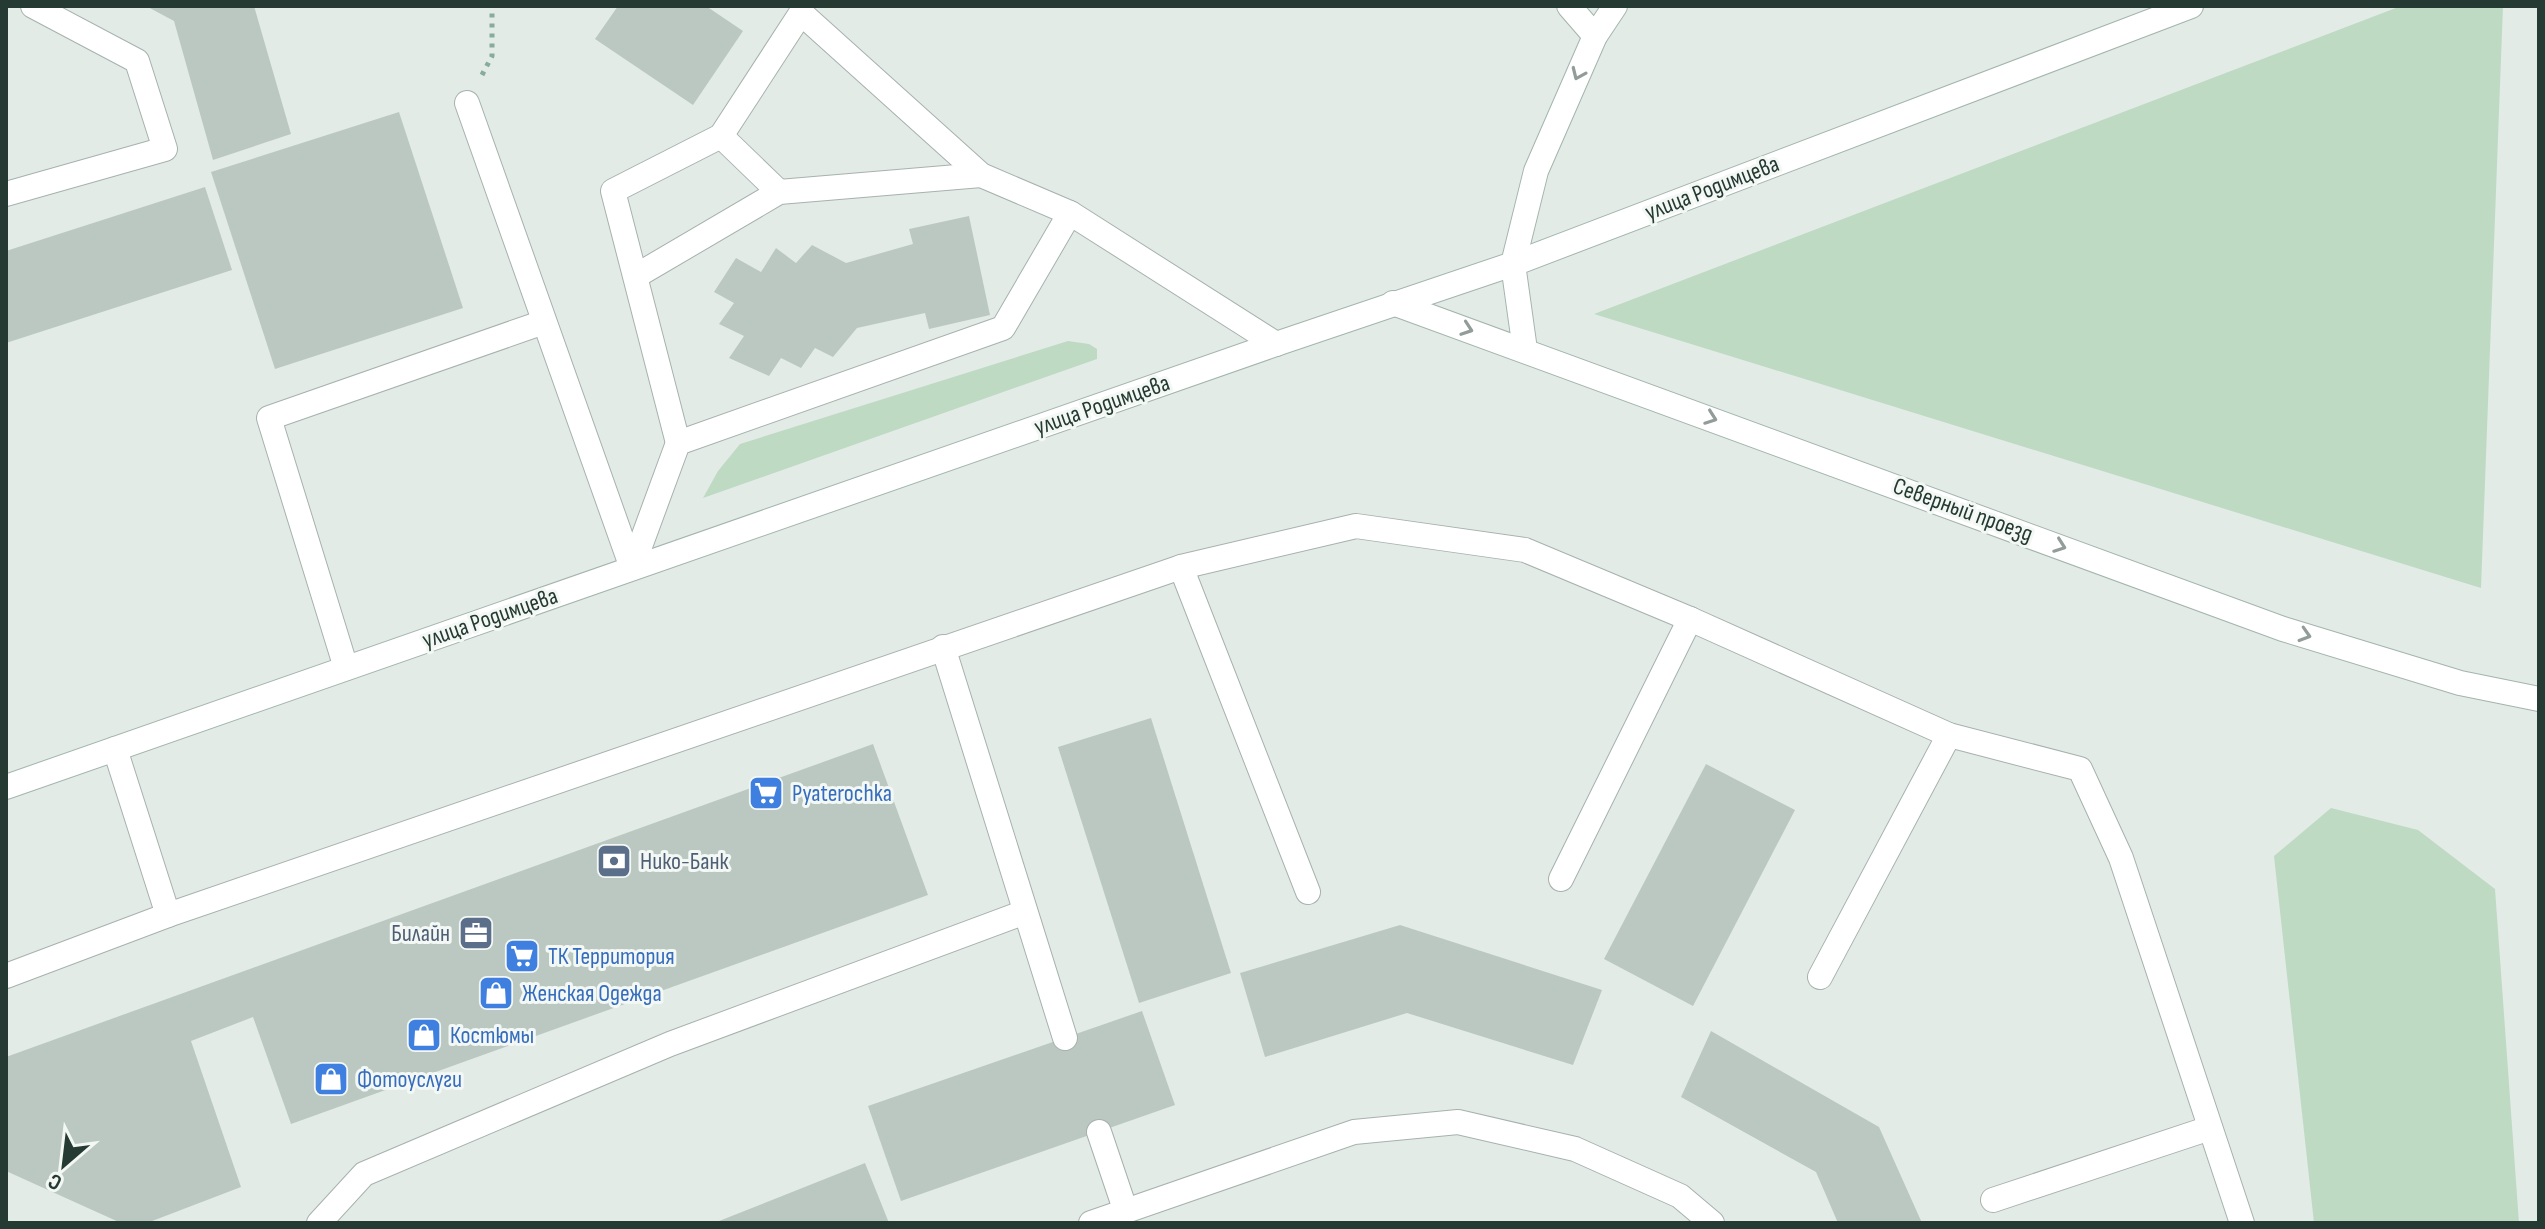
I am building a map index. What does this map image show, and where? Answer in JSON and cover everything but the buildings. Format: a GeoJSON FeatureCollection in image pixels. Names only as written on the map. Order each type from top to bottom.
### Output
{"type":"FeatureCollection","features":[{"type":"Feature","properties":{"kind":"main road"},"geometry":{"type":"LineString","coordinates":[[6,194],[165,149],[137,61],[33,6]]}},
{"type":"Feature","properties":{"kind":"main road"},"geometry":{"type":"LineString","coordinates":[[1569,6],[1595,36]]}},
{"type":"Feature","properties":{"kind":"main road"},"geometry":{"type":"LineString","coordinates":[[1525,350],[1513,264],[1536,171],[1595,36],[1615,6]]}},
{"type":"Feature","properties":{"kind":"main road","name":"улица Родимцева"},"geometry":{"type":"LineString","coordinates":[[6,787],[1393,303],[1513,264],[2191,6]]}},
{"type":"Feature","properties":{"kind":"main road"},"geometry":{"type":"LineString","coordinates":[[632,568],[678,443],[613,191],[721,136],[801,13],[981,175],[1070,213],[1276,344]]}},
{"type":"Feature","properties":{"kind":"main road"},"geometry":{"type":"LineString","coordinates":[[467,103],[632,568]]}},
{"type":"Feature","properties":{"kind":"main road"},"geometry":{"type":"LineString","coordinates":[[721,136],[779,192]]}},
{"type":"Feature","properties":{"kind":"main road"},"geometry":{"type":"LineString","coordinates":[[636,276],[779,192],[981,175]]}},
{"type":"Feature","properties":{"kind":"main road"},"geometry":{"type":"LineString","coordinates":[[678,443],[1003,328],[1070,213]]}},
{"type":"Feature","properties":{"kind":"main road","name":"Северный проезд"},"geometry":{"type":"LineString","coordinates":[[1393,303],[2283,629],[2460,683],[2539,699]]}},
{"type":"Feature","properties":{"kind":"main road"},"geometry":{"type":"LineString","coordinates":[[346,668],[269,418],[544,322]]}},
{"type":"Feature","properties":{"kind":"main road"},"geometry":{"type":"LineString","coordinates":[[6,976],[168,915],[1181,567],[1356,526],[1525,550],[1690,619],[1949,735],[2080,769],[2121,858],[2242,1223]]}},
{"type":"Feature","properties":{"kind":"main road"},"geometry":{"type":"LineString","coordinates":[[1181,567],[1308,892]]}},
{"type":"Feature","properties":{"kind":"main road"},"geometry":{"type":"LineString","coordinates":[[1561,879],[1690,619]]}},
{"type":"Feature","properties":{"kind":"main road"},"geometry":{"type":"LineString","coordinates":[[943,647],[1065,1038]]}},
{"type":"Feature","properties":{"kind":"main road"},"geometry":{"type":"LineString","coordinates":[[1820,977],[1949,735]]}},
{"type":"Feature","properties":{"kind":"main road"},"geometry":{"type":"LineString","coordinates":[[115,749],[168,915]]}},
{"type":"Feature","properties":{"kind":"main road"},"geometry":{"type":"LineString","coordinates":[[319,1223],[364,1174],[670,1044],[1025,912]]}},
{"type":"Feature","properties":{"kind":"main road"},"geometry":{"type":"LineString","coordinates":[[1091,1223],[1354,1132],[1458,1122],[1575,1149],[1680,1196],[1712,1223]]}},
{"type":"Feature","properties":{"kind":"main road"},"geometry":{"type":"LineString","coordinates":[[1993,1200],[2210,1128]]}},
{"type":"Feature","properties":{"kind":"main road"},"geometry":{"type":"LineString","coordinates":[[1099,1132],[1125,1209]]}},
{"type":"Feature","properties":{"kind":"path"},"geometry":{"type":"LineString","coordinates":[[467,103],[492,56],[492,6]]}},
{"type":"Feature","properties":{"kind":"green space"},"geometry":{"type":"Polygon","coordinates":[[[2401,6],[2503,6],[2481,588],[1594,314],[2401,6]]]}},
{"type":"Feature","properties":{"kind":"green space"},"geometry":{"type":"Polygon","coordinates":[[[1068,341],[1089,344],[1097,349],[1097,359],[703,498],[718,471],[740,444],[1068,341]]]}},
{"type":"Feature","properties":{"kind":"green space"},"geometry":{"type":"Polygon","coordinates":[[[2331,808],[2418,830],[2495,889],[2519,1223],[2314,1223],[2274,856],[2331,808]]]}},
{"type":"Feature","properties":{"kind":"place","name":"Pyaterochka"},"geometry":{"type":"Point","coordinates":[766,793]}},
{"type":"Feature","properties":{"kind":"place","name":"Нико-Банк"},"geometry":{"type":"Point","coordinates":[614,861]}},
{"type":"Feature","properties":{"kind":"place","name":"Билайн"},"geometry":{"type":"Point","coordinates":[476,933]}},
{"type":"Feature","properties":{"kind":"place","name":"ТК Территория"},"geometry":{"type":"Point","coordinates":[522,956]}},
{"type":"Feature","properties":{"kind":"place","name":"Женская Одежда"},"geometry":{"type":"Point","coordinates":[496,993]}},
{"type":"Feature","properties":{"kind":"place","name":"Костюмы"},"geometry":{"type":"Point","coordinates":[424,1035]}},
{"type":"Feature","properties":{"kind":"place","name":"Фотоуслуги"},"geometry":{"type":"Point","coordinates":[331,1079]}}]}
